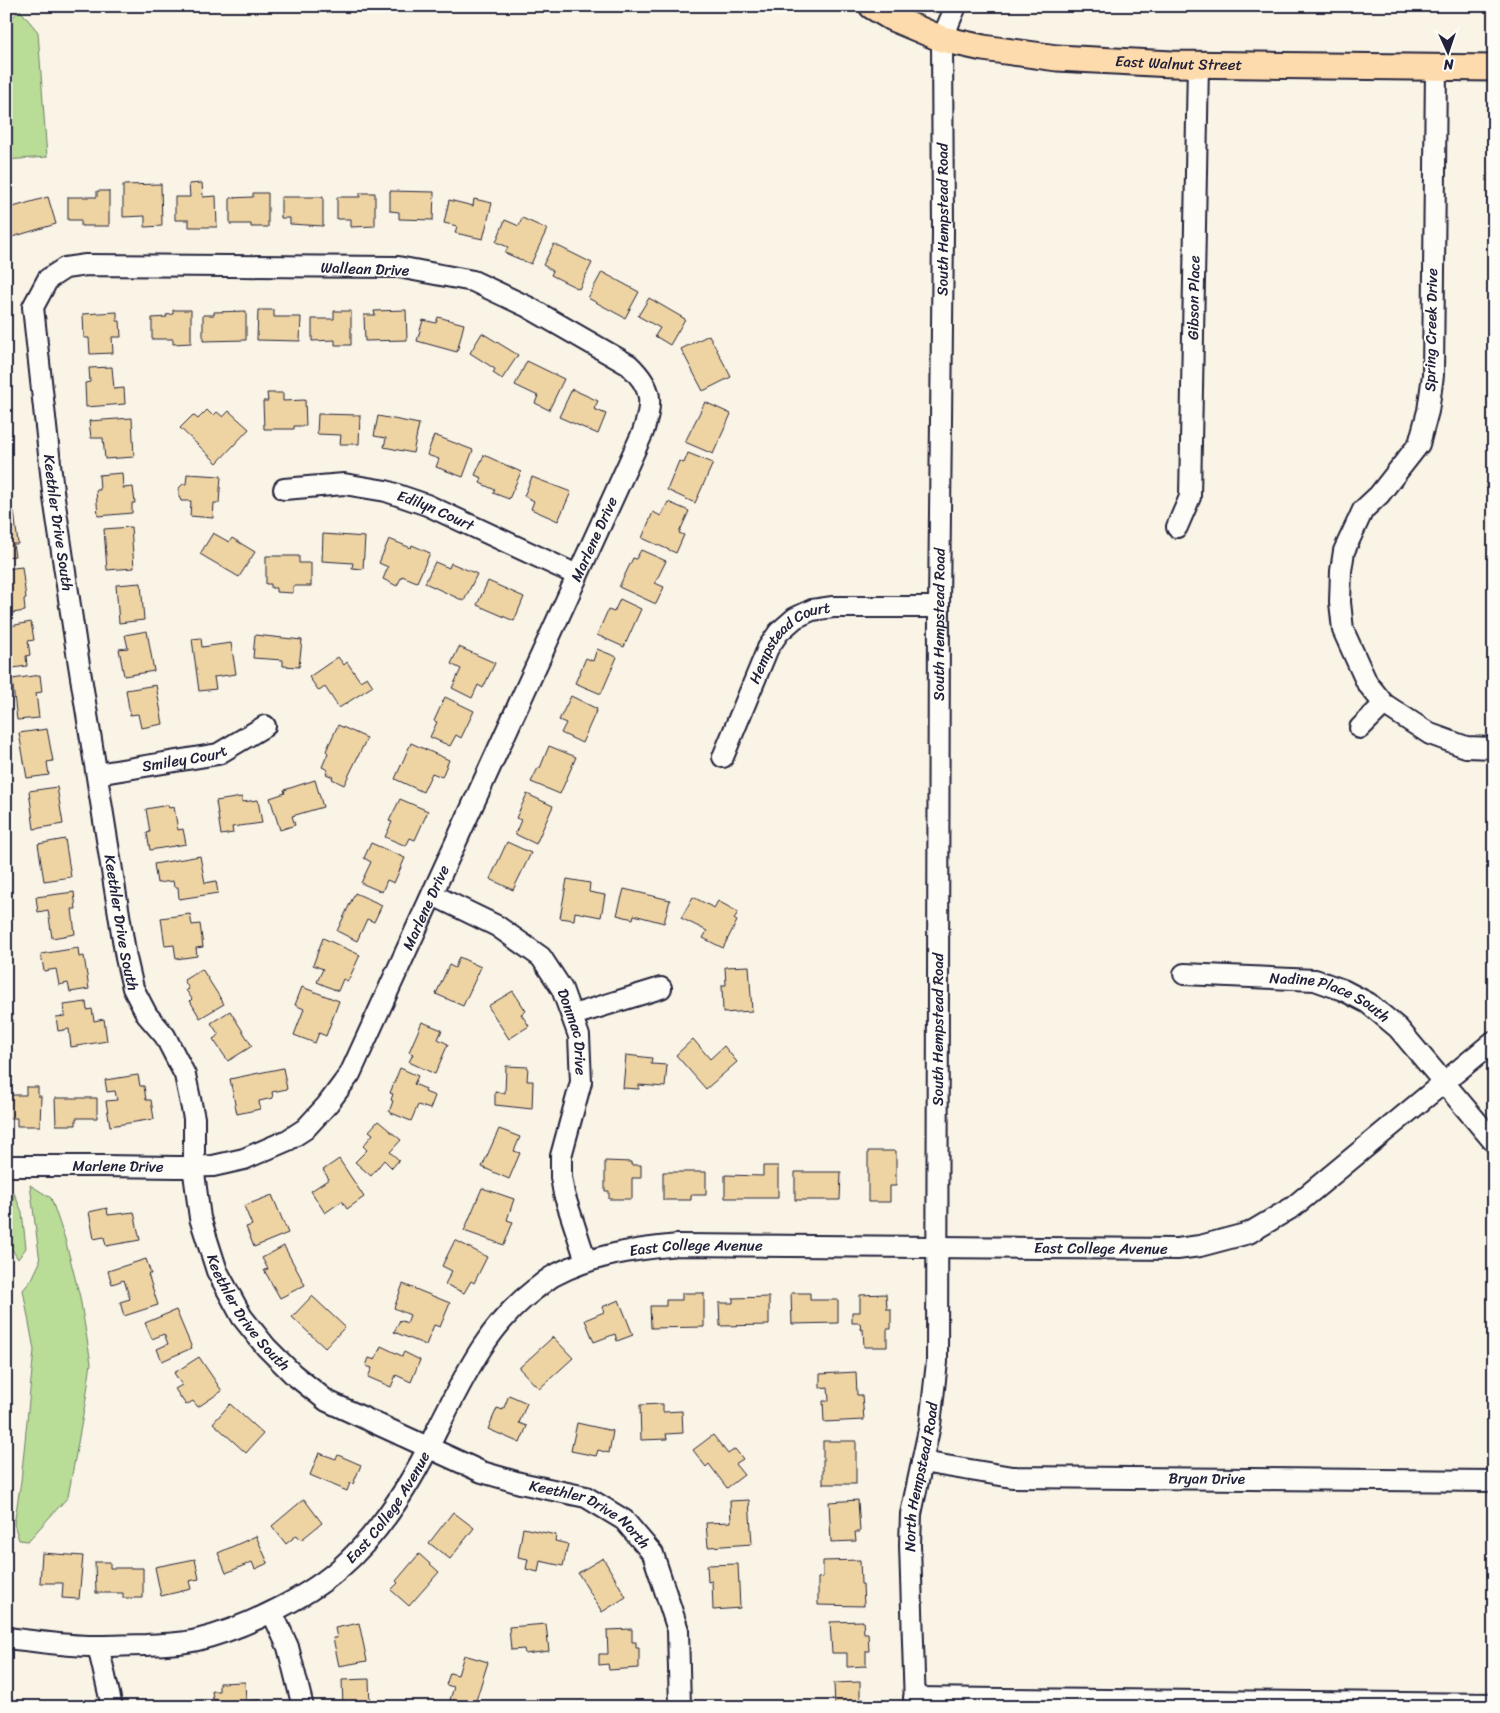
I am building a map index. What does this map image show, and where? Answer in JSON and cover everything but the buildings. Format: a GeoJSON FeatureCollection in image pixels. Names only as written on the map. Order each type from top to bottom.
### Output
{"type":"FeatureCollection","features":[{"type":"Feature","properties":{"kind":"main road","name":"East Walnut Street"},"geometry":{"type":"LineString","coordinates":[[872,6],[892,18],[942,39],[991,49],[1057,58],[1198,64],[1494,68]]}},
{"type":"Feature","properties":{"kind":"street","name":"South Hempstead Road"},"geometry":{"type":"LineString","coordinates":[[936,1247],[943,232],[942,39],[956,6]]}},
{"type":"Feature","properties":{"kind":"street","name":"Gibson Place"},"geometry":{"type":"LineString","coordinates":[[1177,527],[1190,497],[1198,64]]}},
{"type":"Feature","properties":{"kind":"street","name":"Spring Creek Drive"},"geometry":{"type":"LineString","coordinates":[[1436,67],[1433,375],[1428,411],[1419,444],[1379,495],[1363,510],[1344,551],[1340,602],[1343,630],[1366,683],[1384,704],[1430,734],[1466,747],[1494,748]]}},
{"type":"Feature","properties":{"kind":"street","name":"Wallean Drive"},"geometry":{"type":"LineString","coordinates":[[48,279],[65,268],[86,265],[398,267],[473,281],[528,307],[629,365],[642,377],[649,393]]}},
{"type":"Feature","properties":{"kind":"street","name":"Keethler Drive South"},"geometry":{"type":"LineString","coordinates":[[48,279],[33,307],[53,491],[74,636],[126,958],[133,988],[147,1015],[165,1036],[186,1075],[194,1118],[194,1166],[197,1203],[217,1271],[242,1316],[266,1347],[292,1374],[327,1401],[428,1448]]}},
{"type":"Feature","properties":{"kind":"street","name":"Marlene Drive"},"geometry":{"type":"LineString","coordinates":[[6,1166],[177,1168],[212,1166],[244,1160],[272,1148],[305,1129],[327,1105],[350,1074],[643,432],[649,413],[649,393]]}},
{"type":"Feature","properties":{"kind":"street","name":"Edilyn Court"},"geometry":{"type":"LineString","coordinates":[[284,489],[344,484],[386,491],[427,505],[577,575]]}},
{"type":"Feature","properties":{"kind":"street","name":"Hempstead Court"},"geometry":{"type":"LineString","coordinates":[[723,757],[768,648],[779,632],[795,618],[812,610],[833,606],[939,607]]}},
{"type":"Feature","properties":{"kind":"street"},"geometry":{"type":"LineString","coordinates":[[1360,728],[1384,704]]}},
{"type":"Feature","properties":{"kind":"street","name":"Smiley Court"},"geometry":{"type":"LineString","coordinates":[[97,774],[218,754],[265,726]]}},
{"type":"Feature","properties":{"kind":"street","name":"Donmac Drive"},"geometry":{"type":"LineString","coordinates":[[432,895],[497,926],[541,957],[562,989],[579,1036],[581,1082],[561,1156],[561,1177],[564,1194],[586,1261]]}},
{"type":"Feature","properties":{"kind":"street","name":"Nadine Place South"},"geometry":{"type":"LineString","coordinates":[[1184,974],[1315,980],[1343,990],[1368,1003],[1398,1028],[1494,1142]]}},
{"type":"Feature","properties":{"kind":"street"},"geometry":{"type":"LineString","coordinates":[[572,1014],[661,988]]}},
{"type":"Feature","properties":{"kind":"street","name":"East College Avenue"},"geometry":{"type":"LineString","coordinates":[[6,1638],[98,1646],[160,1644],[196,1640],[231,1629],[272,1612],[337,1571],[360,1548],[393,1508],[428,1448],[472,1361],[496,1328],[517,1303],[553,1276],[586,1261],[634,1249],[678,1245],[1177,1249],[1200,1246],[1248,1233],[1293,1207],[1494,1041]]}},
{"type":"Feature","properties":{"kind":"street","name":"North Hempstead Road"},"geometry":{"type":"LineString","coordinates":[[914,1702],[911,1514],[930,1425],[936,1377],[938,1335],[936,1247]]}},
{"type":"Feature","properties":{"kind":"street","name":"Keethler Drive North"},"geometry":{"type":"LineString","coordinates":[[428,1448],[482,1472],[520,1483],[586,1497],[624,1520],[653,1554],[678,1630],[680,1707]]}},
{"type":"Feature","properties":{"kind":"street","name":"Bryan Drive"},"geometry":{"type":"LineString","coordinates":[[922,1462],[1012,1477],[1494,1481]]}},
{"type":"Feature","properties":{"kind":"street"},"geometry":{"type":"LineString","coordinates":[[272,1612],[288,1647],[303,1707]]}},
{"type":"Feature","properties":{"kind":"street"},"geometry":{"type":"LineString","coordinates":[[98,1646],[112,1707]]}},
{"type":"Feature","properties":{"kind":"street"},"geometry":{"type":"LineString","coordinates":[[914,1702],[1494,1704]]}},
{"type":"Feature","properties":{"kind":"green space"},"geometry":{"type":"Polygon","coordinates":[[[20,10],[38,32],[47,157],[6,160],[6,23],[20,10]]]}},
{"type":"Feature","properties":{"kind":"green space"},"geometry":{"type":"Polygon","coordinates":[[[30,1185],[51,1198],[65,1239],[80,1297],[91,1363],[68,1497],[28,1541],[19,1540],[14,1524],[21,1481],[34,1350],[23,1290],[32,1279],[40,1262],[30,1185]]]}},
{"type":"Feature","properties":{"kind":"green space"},"geometry":{"type":"Polygon","coordinates":[[[14,1193],[22,1212],[26,1248],[18,1259],[10,1246],[9,1220],[14,1193]]]}}]}
